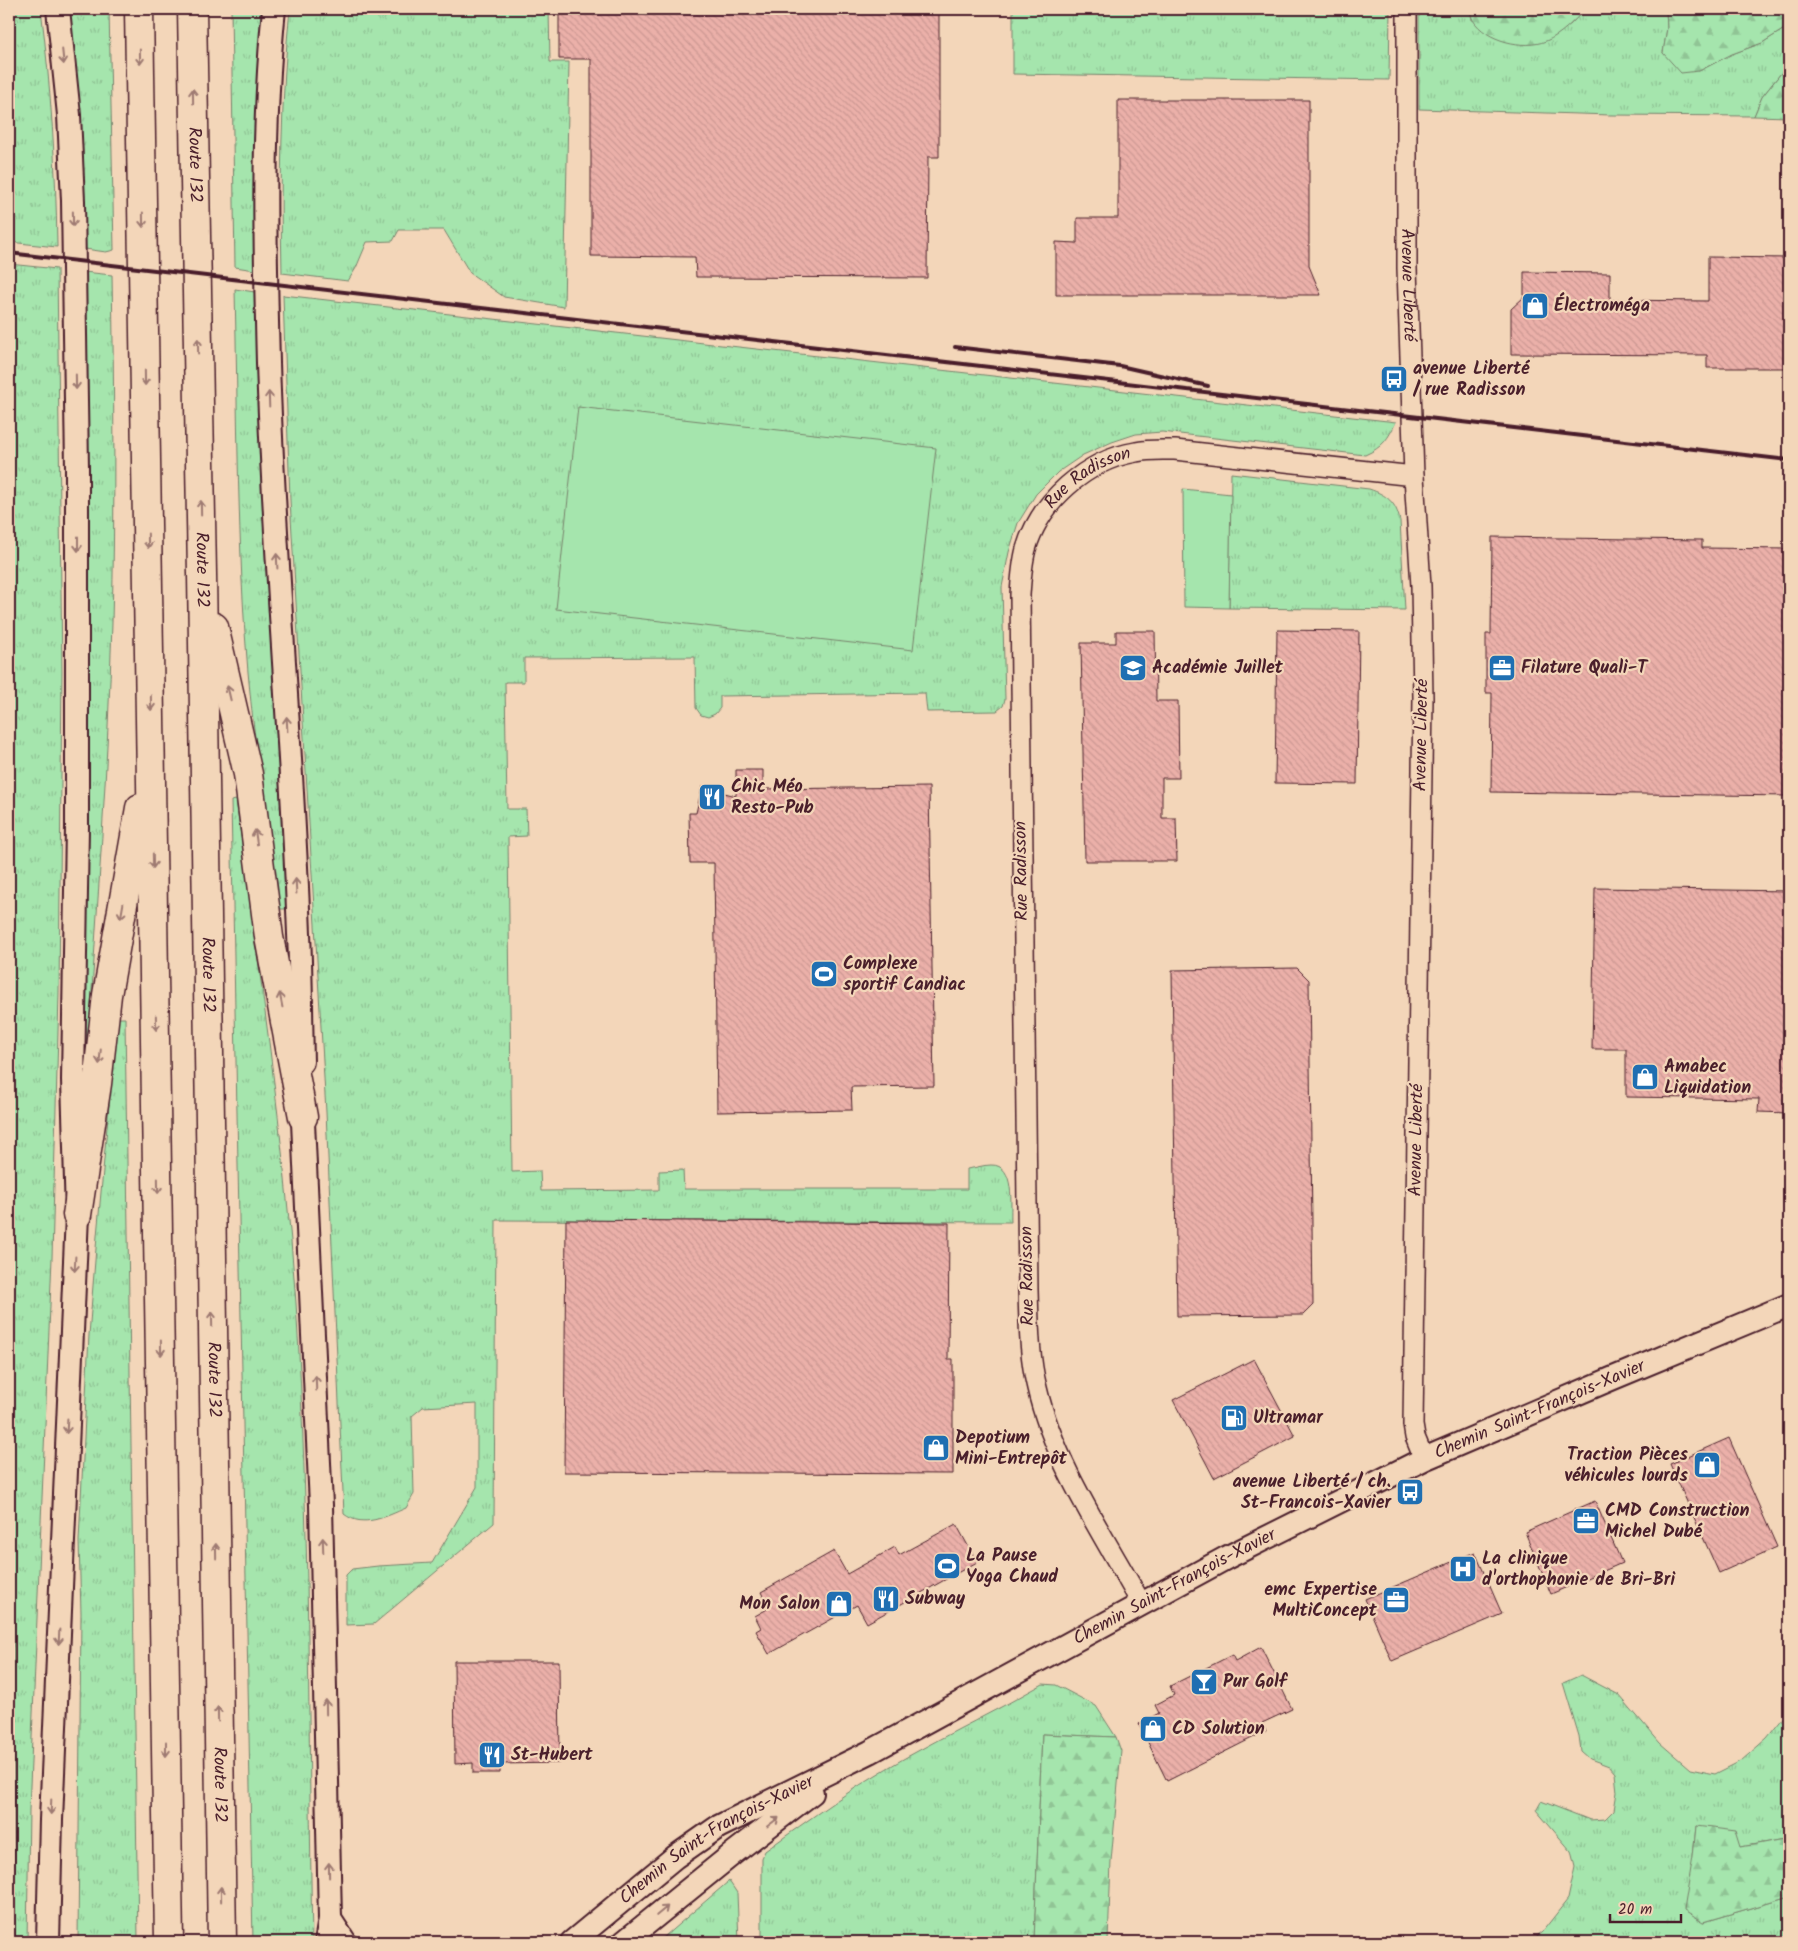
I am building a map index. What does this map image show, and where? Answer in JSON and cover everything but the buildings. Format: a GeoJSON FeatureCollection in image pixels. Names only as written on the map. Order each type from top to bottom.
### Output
{"type":"FeatureCollection","features":[{"type":"Feature","properties":{"kind":"highway"},"geometry":{"type":"LineString","coordinates":[[139,9],[152,742],[169,1942]]}},
{"type":"Feature","properties":{"kind":"highway","name":"Route 132"},"geometry":{"type":"LineString","coordinates":[[192,9],[222,1942]]}},
{"type":"Feature","properties":{"kind":"highway"},"geometry":{"type":"LineString","coordinates":[[202,574],[248,774],[269,937],[302,1117]]}},
{"type":"Feature","properties":{"kind":"highway"},"geometry":{"type":"LineString","coordinates":[[77,1215],[98,1084],[107,994],[152,742]]}},
{"type":"Feature","properties":{"kind":"street"},"geometry":{"type":"LineString","coordinates":[[48,1942],[51,1820],[77,1215],[73,1080],[77,828],[77,438],[73,202],[69,115],[58,9]]}},
{"type":"Feature","properties":{"kind":"street"},"geometry":{"type":"LineString","coordinates":[[274,9],[268,79],[264,192],[267,323],[274,497],[299,934],[302,1117],[322,1538],[330,1919],[326,1942]]}},
{"type":"Feature","properties":{"kind":"street","name":"Avenue Liberté"},"geometry":{"type":"LineString","coordinates":[[1407,9],[1407,257],[1414,476],[1421,586],[1423,698],[1413,1426],[1415,1437],[1424,1459]]}},
{"type":"Feature","properties":{"kind":"street","name":"Rue Radisson"},"geometry":{"type":"LineString","coordinates":[[1141,1603],[1063,1459],[1042,1408],[1032,1358],[1028,1290],[1021,819],[1021,570],[1036,526],[1048,507],[1072,482],[1102,463],[1137,452],[1175,450],[1414,476]]}},
{"type":"Feature","properties":{"kind":"street","name":"Chemin Saint-François-Xavier"},"geometry":{"type":"LineString","coordinates":[[572,1942],[660,1868],[705,1835],[870,1752],[1234,1554],[1424,1459],[1789,1305]]}},
{"type":"Feature","properties":{"kind":"street","name":"Chemin Saint-François-Xavier"},"geometry":{"type":"LineString","coordinates":[[624,1942],[734,1852],[870,1752]]}},
{"type":"Feature","properties":{"kind":"street"},"geometry":{"type":"LineString","coordinates":[[330,1919],[345,1942]]}},
{"type":"Feature","properties":{"kind":"green space"},"geometry":{"type":"Polygon","coordinates":[[[9,9],[41,9],[52,128],[57,247],[9,242],[9,9]]]}},
{"type":"Feature","properties":{"kind":"green space"},"geometry":{"type":"Polygon","coordinates":[[[67,9],[109,9],[114,250],[106,252],[85,249],[67,9]]]}},
{"type":"Feature","properties":{"kind":"green space"},"geometry":{"type":"Polygon","coordinates":[[[231,9],[263,9],[256,105],[255,270],[235,267],[231,9]]]}},
{"type":"Feature","properties":{"kind":"green space"},"geometry":{"type":"Polygon","coordinates":[[[290,9],[549,9],[550,62],[569,62],[564,307],[504,297],[470,273],[444,230],[399,230],[393,241],[367,242],[348,281],[282,273],[282,141],[290,9]]]}},
{"type":"Feature","properties":{"kind":"green space"},"geometry":{"type":"Polygon","coordinates":[[[1013,9],[1390,9],[1389,80],[1013,74],[1013,9]]]}},
{"type":"Feature","properties":{"kind":"green space"},"geometry":{"type":"Polygon","coordinates":[[[1419,9],[1470,9],[1472,20],[1570,25],[1585,9],[1666,9],[1667,28],[1663,53],[1699,71],[1732,54],[1762,43],[1789,26],[1789,63],[1762,97],[1754,116],[1611,115],[1419,109],[1419,9]]]}},
{"type":"Feature","properties":{"kind":"green space"},"geometry":{"type":"Polygon","coordinates":[[[1470,9],[1585,9],[1572,23],[1546,41],[1537,44],[1517,44],[1506,42],[1487,33],[1473,20],[1470,9]]]}},
{"type":"Feature","properties":{"kind":"green space"},"geometry":{"type":"Polygon","coordinates":[[[1666,9],[1789,9],[1789,26],[1762,43],[1732,54],[1699,71],[1681,73],[1663,53],[1667,28],[1666,9]]]}},
{"type":"Feature","properties":{"kind":"green space"},"geometry":{"type":"Polygon","coordinates":[[[1789,63],[1789,117],[1754,116],[1762,97],[1789,63]]]}},
{"type":"Feature","properties":{"kind":"green space"},"geometry":{"type":"Polygon","coordinates":[[[9,264],[57,269],[62,672],[59,994],[52,1258],[29,1810],[27,1942],[15,1942],[13,1597],[9,1597],[9,264]]]}},
{"type":"Feature","properties":{"kind":"green space"},"geometry":{"type":"Polygon","coordinates":[[[84,272],[112,275],[114,449],[113,580],[108,730],[88,1052],[85,1053],[88,817],[84,272]]]}},
{"type":"Feature","properties":{"kind":"green space"},"geometry":{"type":"Polygon","coordinates":[[[235,289],[255,292],[261,455],[287,909],[279,909],[258,761],[248,672],[240,529],[235,289]]]}},
{"type":"Feature","properties":{"kind":"green space"},"geometry":{"type":"Polygon","coordinates":[[[283,295],[1396,422],[1384,442],[1365,455],[1162,432],[1136,434],[1112,442],[1083,455],[1058,472],[1036,494],[1018,523],[1009,552],[1002,587],[1005,699],[1003,706],[997,711],[927,712],[925,693],[720,696],[720,708],[715,714],[708,717],[701,715],[696,708],[695,657],[524,658],[524,682],[505,682],[507,809],[526,809],[527,836],[508,837],[512,1172],[540,1171],[541,1191],[659,1190],[659,1171],[683,1170],[684,1189],[967,1189],[967,1169],[991,1165],[1005,1171],[1008,1178],[1011,1197],[1011,1222],[496,1220],[494,1523],[374,1624],[346,1625],[346,1575],[352,1569],[432,1563],[477,1487],[477,1404],[423,1407],[412,1416],[414,1494],[406,1508],[375,1520],[367,1521],[359,1521],[344,1514],[326,1112],[290,500],[283,295]]]}},
{"type":"Feature","properties":{"kind":"green space"},"geometry":{"type":"Polygon","coordinates":[[[578,407],[936,448],[913,650],[556,609],[578,407]]]}},
{"type":"Feature","properties":{"kind":"green space"},"geometry":{"type":"Polygon","coordinates":[[[1231,473],[1369,489],[1390,500],[1396,509],[1400,521],[1405,610],[1229,608],[1231,473]]]}},
{"type":"Feature","properties":{"kind":"green space"},"geometry":{"type":"Polygon","coordinates":[[[1183,489],[1231,494],[1229,608],[1184,607],[1183,489]]]}},
{"type":"Feature","properties":{"kind":"green space"},"geometry":{"type":"Polygon","coordinates":[[[236,800],[278,1114],[296,1303],[301,1383],[308,1622],[312,1942],[253,1942],[231,801],[236,800]]]}},
{"type":"Feature","properties":{"kind":"green space"},"geometry":{"type":"Polygon","coordinates":[[[117,1018],[125,1018],[138,1942],[78,1942],[81,1613],[79,1541],[89,1335],[117,1018]]]}},
{"type":"Feature","properties":{"kind":"green space"},"geometry":{"type":"Polygon","coordinates":[[[1581,1675],[1619,1695],[1660,1743],[1690,1769],[1715,1774],[1741,1761],[1767,1738],[1788,1712],[1789,1838],[1741,1847],[1696,1826],[1693,1856],[1704,1922],[1789,1897],[1789,1938],[1777,1942],[1530,1942],[1542,1932],[1568,1899],[1575,1867],[1571,1851],[1536,1810],[1541,1801],[1590,1820],[1605,1819],[1614,1810],[1617,1792],[1615,1773],[1609,1766],[1590,1759],[1581,1751],[1579,1736],[1563,1683],[1581,1675]]]}},
{"type":"Feature","properties":{"kind":"green space"},"geometry":{"type":"Polygon","coordinates":[[[1043,1684],[1056,1685],[1096,1706],[1116,1737],[1042,1734],[1034,1942],[762,1942],[762,1858],[765,1851],[834,1802],[887,1768],[1043,1684]]]}},
{"type":"Feature","properties":{"kind":"green space"},"geometry":{"type":"Polygon","coordinates":[[[1042,1734],[1116,1737],[1121,1751],[1111,1861],[1108,1942],[1034,1942],[1042,1734]]]}},
{"type":"Feature","properties":{"kind":"green space"},"geometry":{"type":"Polygon","coordinates":[[[1696,1826],[1736,1831],[1741,1847],[1789,1838],[1789,1897],[1704,1922],[1684,1910],[1696,1826]]]}},
{"type":"Feature","properties":{"kind":"green space"},"geometry":{"type":"Polygon","coordinates":[[[729,1881],[737,1893],[739,1942],[658,1942],[729,1881]]]}},
{"type":"Feature","properties":{"kind":"railway"},"geometry":{"type":"LineString","coordinates":[[9,253],[1789,460]]}},
{"type":"Feature","properties":{"kind":"railway"},"geometry":{"type":"LineString","coordinates":[[955,347],[1120,366],[1208,386]]}},
{"type":"Feature","properties":{"kind":"place","name":"Électroméga"},"geometry":{"type":"Point","coordinates":[1535,306]}},
{"type":"Feature","properties":{"kind":"place","name":"avenue Liberté / rue Radisson"},"geometry":{"type":"Point","coordinates":[1394,379]}},
{"type":"Feature","properties":{"kind":"place","name":"Académie Juillet"},"geometry":{"type":"Point","coordinates":[1133,668]}},
{"type":"Feature","properties":{"kind":"place","name":"Filature Quali-T"},"geometry":{"type":"Point","coordinates":[1502,668]}},
{"type":"Feature","properties":{"kind":"place","name":"Chic Méo Resto-Pub"},"geometry":{"type":"Point","coordinates":[712,797]}},
{"type":"Feature","properties":{"kind":"place","name":"Complexe sportif Candiac"},"geometry":{"type":"Point","coordinates":[824,974]}},
{"type":"Feature","properties":{"kind":"place","name":"Amabec Liquidation"},"geometry":{"type":"Point","coordinates":[1645,1077]}},
{"type":"Feature","properties":{"kind":"place","name":"Ultramar"},"geometry":{"type":"Point","coordinates":[1234,1418]}},
{"type":"Feature","properties":{"kind":"place","name":"Depotium Mini-Entrepôt"},"geometry":{"type":"Point","coordinates":[936,1448]}},
{"type":"Feature","properties":{"kind":"place","name":"Traction Pièces véhicules lourds"},"geometry":{"type":"Point","coordinates":[1707,1465]}},
{"type":"Feature","properties":{"kind":"place","name":"avenue Liberté / ch. St-Francois-Xavier"},"geometry":{"type":"Point","coordinates":[1410,1492]}},
{"type":"Feature","properties":{"kind":"place","name":"CMD Construction Michel Dubé"},"geometry":{"type":"Point","coordinates":[1586,1521]}},
{"type":"Feature","properties":{"kind":"place","name":"La Pause Yoga Chaud"},"geometry":{"type":"Point","coordinates":[947,1566]}},
{"type":"Feature","properties":{"kind":"place","name":"La clinique d'orthophonie de Bri-Bri"},"geometry":{"type":"Point","coordinates":[1463,1569]}},
{"type":"Feature","properties":{"kind":"place","name":"Subway"},"geometry":{"type":"Point","coordinates":[886,1599]}},
{"type":"Feature","properties":{"kind":"place","name":"emc Expertise MultiConcept"},"geometry":{"type":"Point","coordinates":[1396,1600]}},
{"type":"Feature","properties":{"kind":"place","name":"Mon Salon"},"geometry":{"type":"Point","coordinates":[839,1604]}},
{"type":"Feature","properties":{"kind":"place","name":"Pur Golf"},"geometry":{"type":"Point","coordinates":[1204,1682]}},
{"type":"Feature","properties":{"kind":"place","name":"CD Solution"},"geometry":{"type":"Point","coordinates":[1153,1729]}},
{"type":"Feature","properties":{"kind":"place","name":"St-Hubert"},"geometry":{"type":"Point","coordinates":[492,1755]}}]}
